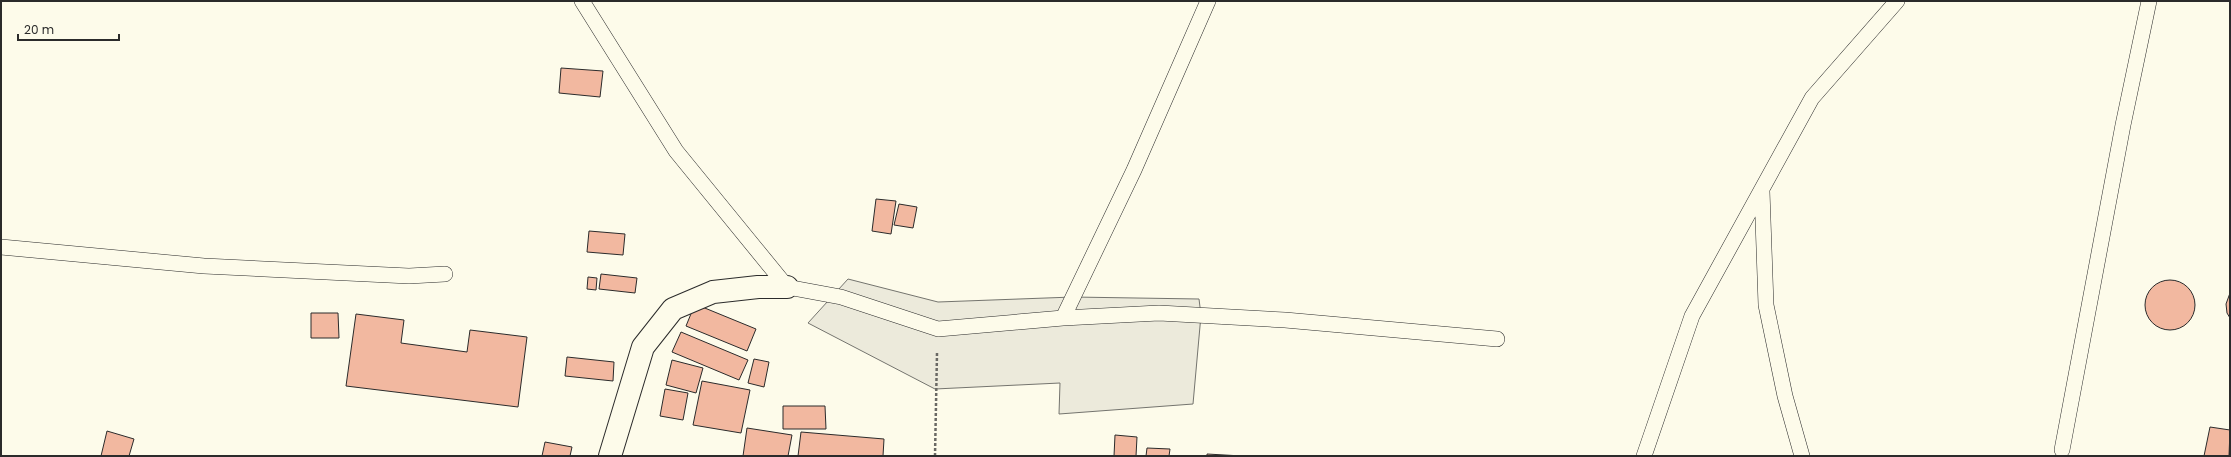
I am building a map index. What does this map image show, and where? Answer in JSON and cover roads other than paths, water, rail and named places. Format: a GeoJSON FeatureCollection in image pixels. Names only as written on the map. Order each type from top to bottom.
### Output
{"type":"FeatureCollection","features":[{"type":"Feature","properties":{"kind":"street"},"geometry":{"type":"LineString","coordinates":[[610,456],[643,347],[673,309],[714,292],[758,287],[787,287]]}},
{"type":"Feature","properties":{"kind":"lane"},"geometry":{"type":"LineString","coordinates":[[582,1],[676,151],[787,287],[842,297],[938,329],[1062,318],[1159,313],[1285,320],[1498,339]]}},
{"type":"Feature","properties":{"kind":"lane"},"geometry":{"type":"LineString","coordinates":[[1062,318],[1134,170],[1208,1]]}},
{"type":"Feature","properties":{"kind":"lane"},"geometry":{"type":"LineString","coordinates":[[1644,456],[1692,316],[1812,98],[1897,1]]}},
{"type":"Feature","properties":{"kind":"lane"},"geometry":{"type":"LineString","coordinates":[[2062,450],[2123,126],[2149,1]]}},
{"type":"Feature","properties":{"kind":"lane"},"geometry":{"type":"LineString","coordinates":[[1762,190],[1766,305],[1785,396],[1802,456]]}},
{"type":"Feature","properties":{"kind":"lane"},"geometry":{"type":"LineString","coordinates":[[1,247],[204,266],[409,276],[445,274]]}}]}
